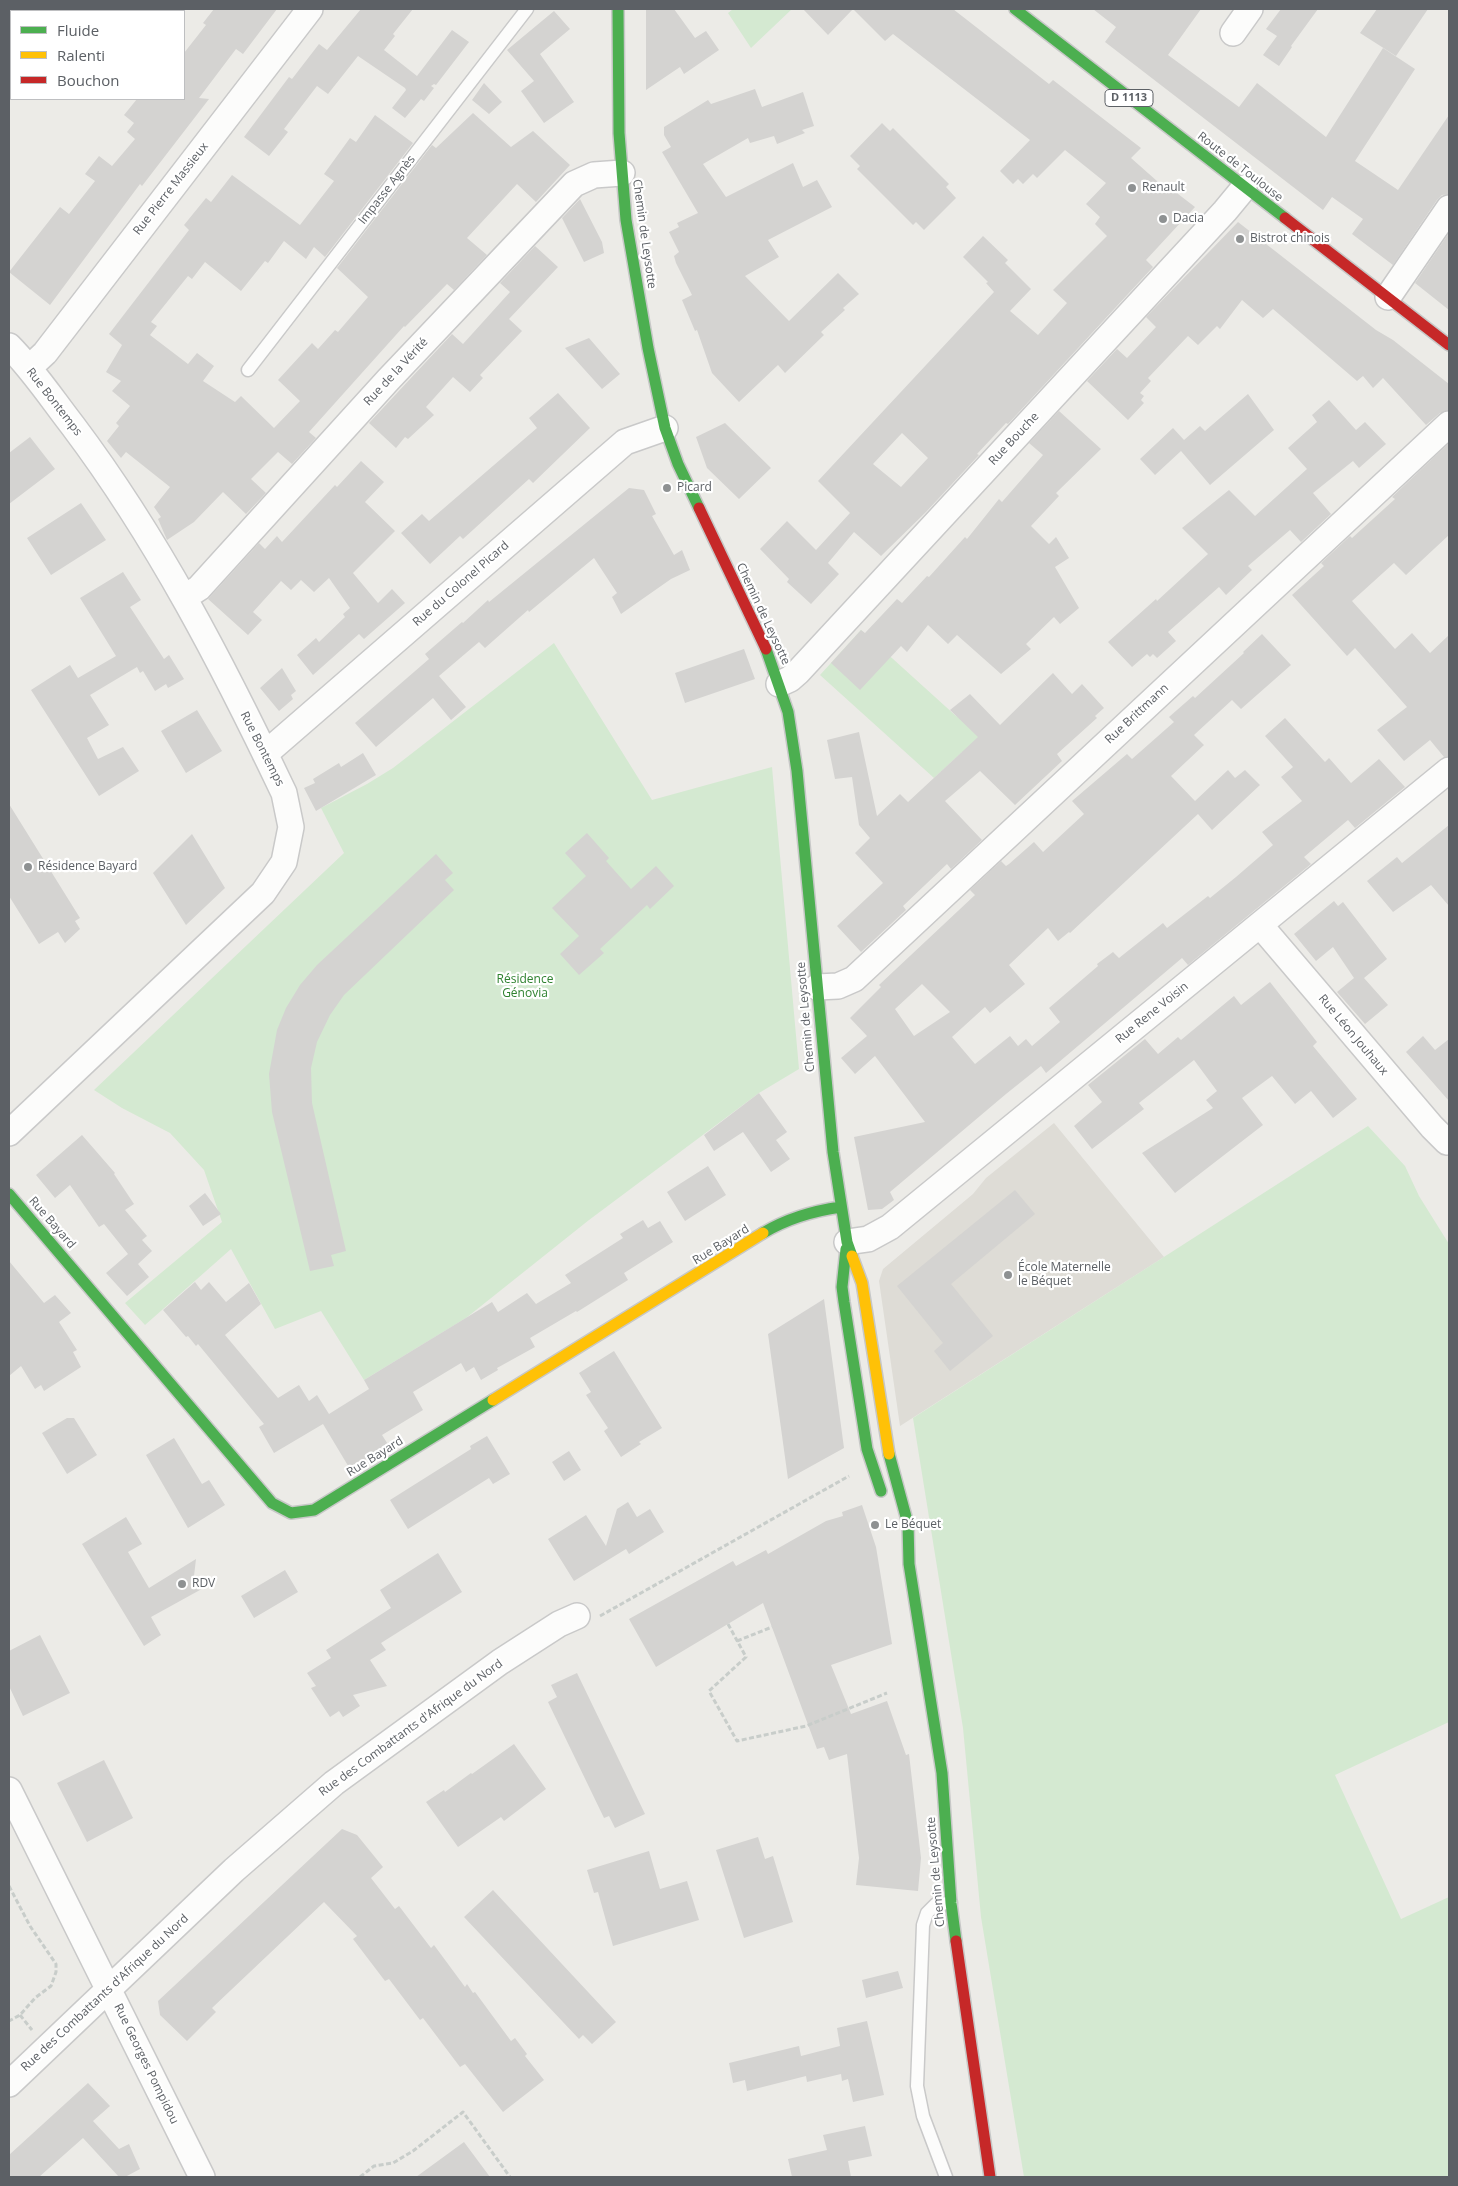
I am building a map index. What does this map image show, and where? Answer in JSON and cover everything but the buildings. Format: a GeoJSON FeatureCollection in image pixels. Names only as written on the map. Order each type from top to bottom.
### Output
{"type":"FeatureCollection","features":[{"type":"Feature","properties":{"kind":"street","name":"Rue Pierre Massieux"},"geometry":{"type":"LineString","coordinates":[[28,368],[45,353],[310,9]]}},
{"type":"Feature","properties":{"kind":"street","name":"Chemin de Leysotte"},"geometry":{"type":"LineString","coordinates":[[618,9],[617,82],[622,173],[632,253],[648,348],[665,428],[678,464],[768,656],[780,684],[788,712],[797,771],[828,1116],[847,1242],[862,1283],[886,1444],[908,1524],[908,1564],[942,1773],[951,1903],[990,2177]]}},
{"type":"Feature","properties":{"kind":"street","name":"Route de Toulouse"},"geometry":{"type":"LineString","coordinates":[[1014,9],[1449,345]]}},
{"type":"Feature","properties":{"kind":"street"},"geometry":{"type":"LineString","coordinates":[[1233,33],[1250,9]]}},
{"type":"Feature","properties":{"kind":"street","name":"Rue de la Vérité"},"geometry":{"type":"LineString","coordinates":[[184,596],[199,588],[388,380],[574,184],[594,175],[622,173]]}},
{"type":"Feature","properties":{"kind":"street","name":"Rue Bouche"},"geometry":{"type":"LineString","coordinates":[[780,684],[798,672],[1225,211],[1244,188]]}},
{"type":"Feature","properties":{"kind":"street"},"geometry":{"type":"LineString","coordinates":[[1388,297],[1449,208]]}},
{"type":"Feature","properties":{"kind":"street","name":"Rue Bontemps"},"geometry":{"type":"LineString","coordinates":[[9,346],[97,457],[135,514],[184,596],[266,754],[284,793],[291,827],[284,862],[264,892],[9,1133]]}},
{"type":"Feature","properties":{"kind":"street","name":"Rue Brittmann"},"geometry":{"type":"LineString","coordinates":[[817,987],[838,986],[854,979],[1449,424]]}},
{"type":"Feature","properties":{"kind":"street","name":"Rue du Colonel Picard"},"geometry":{"type":"LineString","coordinates":[[266,754],[625,442],[665,428]]}},
{"type":"Feature","properties":{"kind":"street","name":"Rue Rene Voisin"},"geometry":{"type":"LineString","coordinates":[[847,1242],[868,1239],[890,1226],[1449,770]]}},
{"type":"Feature","properties":{"kind":"street","name":"Rue Léon Jouhaux"},"geometry":{"type":"LineString","coordinates":[[1260,925],[1432,1127],[1447,1142],[1449,1141]]}},
{"type":"Feature","properties":{"kind":"street","name":"Rue Bayard"},"geometry":{"type":"LineString","coordinates":[[9,1194],[272,1503],[291,1513],[314,1510],[782,1222],[793,1216],[816,1210],[841,1207]]}},
{"type":"Feature","properties":{"kind":"street","name":"Chemin de Leysotte"},"geometry":{"type":"LineString","coordinates":[[847,1242],[842,1287],[863,1450],[884,1499]]}},
{"type":"Feature","properties":{"kind":"street","name":"Chemin de Leysotte"},"geometry":{"type":"LineString","coordinates":[[897,1540],[908,1564]]}},
{"type":"Feature","properties":{"kind":"street","name":"Rue des Combattants d'Afrique du Nord"},"geometry":{"type":"LineString","coordinates":[[9,2084],[234,1870],[334,1783],[535,1638],[577,1616]]}},
{"type":"Feature","properties":{"kind":"street","name":"Rue Georges Pompidou"},"geometry":{"type":"LineString","coordinates":[[9,1790],[202,2177]]}},
{"type":"Feature","properties":{"kind":"lane","name":"Impasse Agnès"},"geometry":{"type":"LineString","coordinates":[[248,370],[526,9]]}},
{"type":"Feature","properties":{"kind":"lane"},"geometry":{"type":"LineString","coordinates":[[863,1450],[886,1444]]}},
{"type":"Feature","properties":{"kind":"lane"},"geometry":{"type":"LineString","coordinates":[[946,2177],[923,2116],[917,2086],[922,1925],[927,1913],[936,1904],[951,1903]]}},
{"type":"Feature","properties":{"kind":"path"},"geometry":{"type":"LineString","coordinates":[[577,1616],[600,1616],[857,1472],[863,1450]]}},
{"type":"Feature","properties":{"kind":"path"},"geometry":{"type":"LineString","coordinates":[[728,1624],[746,1657],[709,1691],[737,1740],[806,1726],[887,1693]]}},
{"type":"Feature","properties":{"kind":"path"},"geometry":{"type":"LineString","coordinates":[[737,1641],[772,1628]]}},
{"type":"Feature","properties":{"kind":"path"},"geometry":{"type":"LineString","coordinates":[[9,1886],[30,1926],[56,1964],[56,1972],[51,1986],[35,1998],[20,2015],[9,2021]]}},
{"type":"Feature","properties":{"kind":"path"},"geometry":{"type":"LineString","coordinates":[[20,2015],[33,2031]]}},
{"type":"Feature","properties":{"kind":"path"},"geometry":{"type":"LineString","coordinates":[[360,2177],[374,2166],[393,2162],[413,2151],[462,2112],[510,2177]]}},
{"type":"Feature","properties":{"kind":"shaded area","name":"École Maternelle le Béquet"},"geometry":{"type":"Polygon","coordinates":[[[1054,1123],[1164,1257],[900,1426],[879,1281],[883,1269],[973,1194],[986,1178],[1054,1123]]]}},
{"type":"Feature","properties":{"kind":"green space"},"geometry":{"type":"Polygon","coordinates":[[[733,9],[792,9],[751,48],[728,13],[733,9]]]}},
{"type":"Feature","properties":{"kind":"green space"},"geometry":{"type":"Polygon","coordinates":[[[861,630],[956,716],[994,733],[965,755],[962,752],[934,778],[820,675],[861,630]]]}},
{"type":"Feature","properties":{"kind":"green space","name":"Résidence Génovia"},"geometry":{"type":"Polygon","coordinates":[[[554,643],[652,800],[772,767],[799,1069],[759,1093],[589,1220],[466,1318],[364,1380],[321,1311],[275,1329],[231,1249],[145,1325],[125,1303],[222,1222],[204,1170],[170,1133],[122,1108],[94,1090],[344,853],[321,808],[393,768],[554,643]]]}},
{"type":"Feature","properties":{"kind":"green space"},"geometry":{"type":"Polygon","coordinates":[[[1368,1126],[1405,1166],[1419,1196],[1449,1244],[1449,1722],[1335,1775],[1401,1919],[1449,1897],[1449,2177],[1024,2177],[981,1917],[963,1728],[913,1418],[1368,1126]]]}},
{"type":"Feature","properties":{"kind":"traffic: fast"},"geometry":{"type":"LineString","coordinates":[[618,9],[619,133],[626,220],[648,348],[665,428],[678,464],[699,508]]}},
{"type":"Feature","properties":{"kind":"traffic: fast"},"geometry":{"type":"LineString","coordinates":[[1015,9],[1285,218]]}},
{"type":"Feature","properties":{"kind":"traffic: fast"},"geometry":{"type":"LineString","coordinates":[[766,649],[788,712],[797,771],[833,1152],[847,1242],[852,1256]]}},
{"type":"Feature","properties":{"kind":"traffic: fast"},"geometry":{"type":"LineString","coordinates":[[9,1194],[272,1503],[291,1513],[314,1510],[493,1400]]}},
{"type":"Feature","properties":{"kind":"traffic: fast"},"geometry":{"type":"LineString","coordinates":[[763,1233],[800,1216],[841,1207]]}},
{"type":"Feature","properties":{"kind":"traffic: fast"},"geometry":{"type":"LineString","coordinates":[[846,1249],[842,1287],[844,1302],[867,1449],[881,1491]]}},
{"type":"Feature","properties":{"kind":"traffic: fast"},"geometry":{"type":"LineString","coordinates":[[889,1454],[908,1524],[909,1564],[942,1773],[951,1903],[956,1941]]}},
{"type":"Feature","properties":{"kind":"traffic: slow"},"geometry":{"type":"LineString","coordinates":[[493,1400],[763,1233]]}},
{"type":"Feature","properties":{"kind":"traffic: slow"},"geometry":{"type":"LineString","coordinates":[[852,1256],[862,1283],[889,1454]]}},
{"type":"Feature","properties":{"kind":"traffic: jam"},"geometry":{"type":"LineString","coordinates":[[1285,218],[1449,345]]}},
{"type":"Feature","properties":{"kind":"traffic: jam"},"geometry":{"type":"LineString","coordinates":[[699,508],[766,649]]}},
{"type":"Feature","properties":{"kind":"traffic: jam"},"geometry":{"type":"LineString","coordinates":[[956,1941],[990,2177]]}},
{"type":"Feature","properties":{"kind":"place","name":"Renault"},"geometry":{"type":"Point","coordinates":[1132,188]}},
{"type":"Feature","properties":{"kind":"place","name":"Dacia"},"geometry":{"type":"Point","coordinates":[1163,219]}},
{"type":"Feature","properties":{"kind":"place","name":"Bistrot chinois"},"geometry":{"type":"Point","coordinates":[1240,239]}},
{"type":"Feature","properties":{"kind":"place","name":"Picard"},"geometry":{"type":"Point","coordinates":[667,488]}},
{"type":"Feature","properties":{"kind":"place","name":"Résidence Bayard"},"geometry":{"type":"Point","coordinates":[28,867]}},
{"type":"Feature","properties":{"kind":"place","name":"École Maternelle le Béquet"},"geometry":{"type":"Point","coordinates":[1008,1275]}},
{"type":"Feature","properties":{"kind":"place","name":"Le Béquet"},"geometry":{"type":"Point","coordinates":[875,1525]}},
{"type":"Feature","properties":{"kind":"place","name":"RDV"},"geometry":{"type":"Point","coordinates":[182,1584]}}]}
